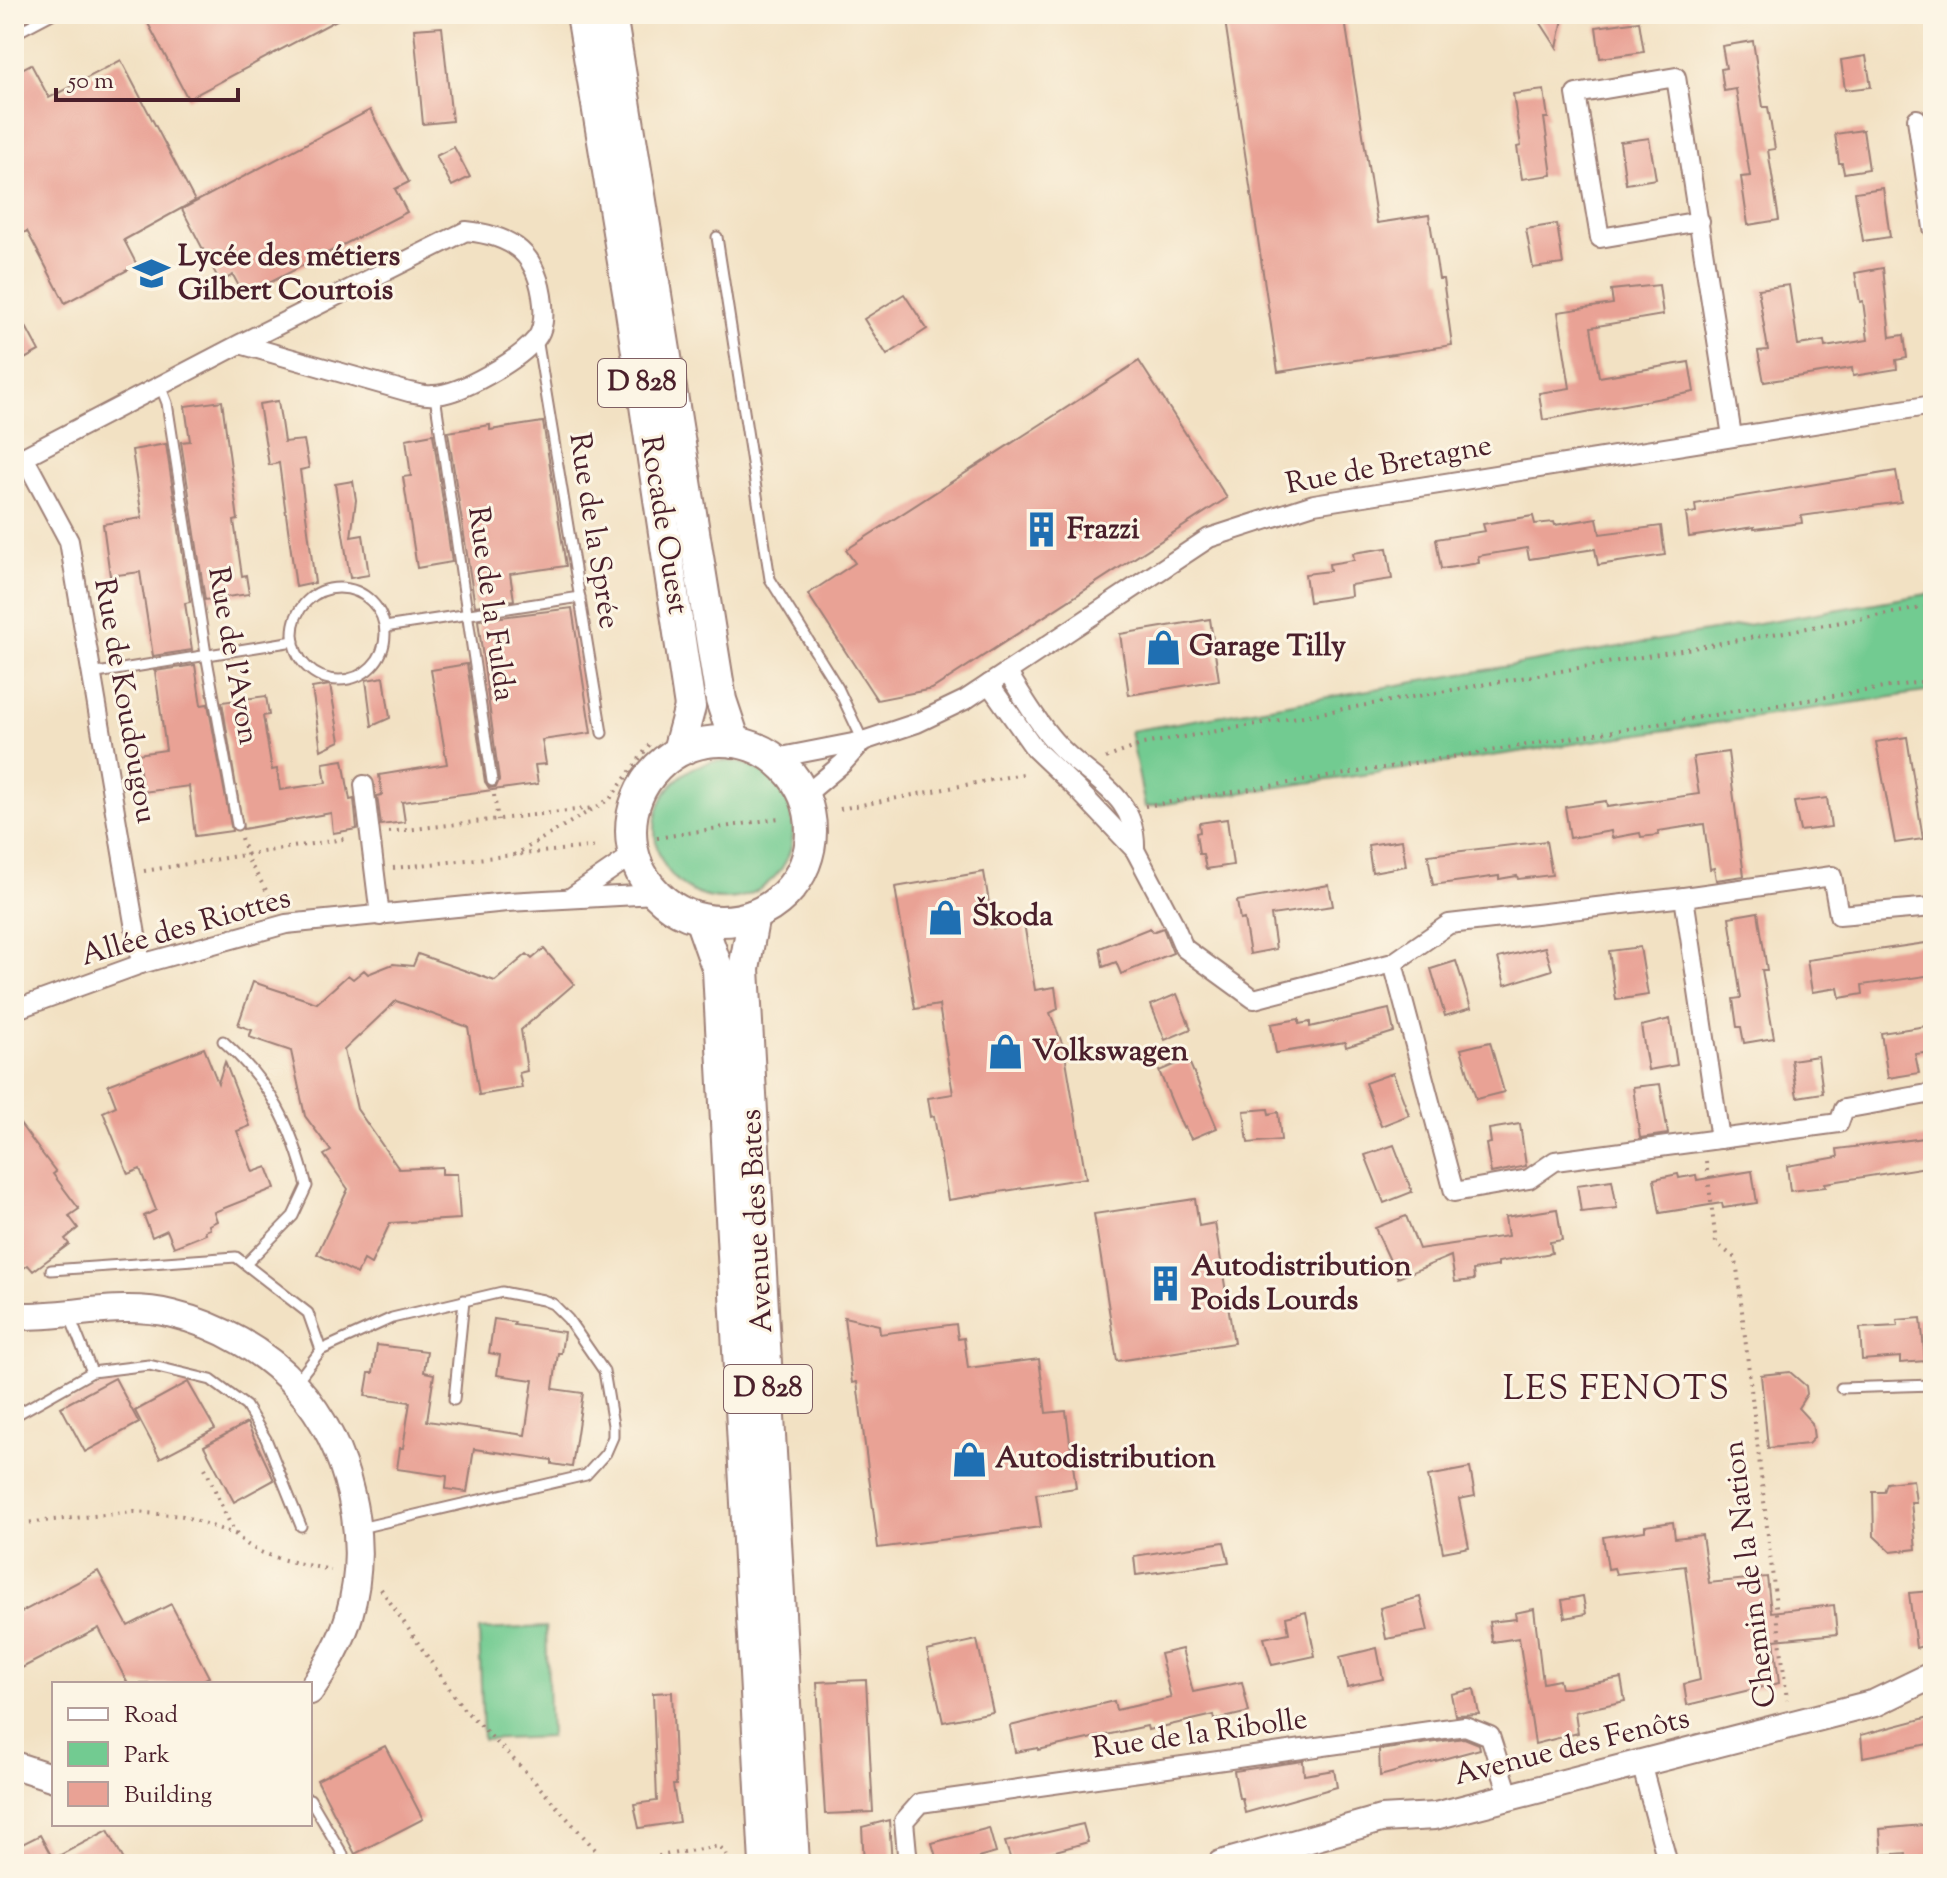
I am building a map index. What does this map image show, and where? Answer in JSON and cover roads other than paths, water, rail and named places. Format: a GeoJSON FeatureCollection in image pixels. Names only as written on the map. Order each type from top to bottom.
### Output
{"type":"FeatureCollection","features":[{"type":"Feature","properties":{"kind":"main road","name":"Rocade Ouest"},"geometry":{"type":"LineString","coordinates":[[582,14],[629,298],[690,707],[666,743]]}},
{"type":"Feature","properties":{"kind":"main road","name":"Rocade Ouest"},"geometry":{"type":"LineString","coordinates":[[611,14],[721,700],[735,742]]}},
{"type":"Feature","properties":{"kind":"main road"},"geometry":{"type":"LineString","coordinates":[[735,742],[756,747],[776,758],[792,775],[804,796],[811,824],[809,852],[798,879],[778,900],[754,915],[727,921],[700,919],[676,909],[656,894],[642,875],[645,846],[631,830],[634,806],[644,785],[659,766],[666,743],[735,742]]}},
{"type":"Feature","properties":{"kind":"main road","name":"Avenue des Bates"},"geometry":{"type":"LineString","coordinates":[[754,915],[744,969],[794,1864]]}},
{"type":"Feature","properties":{"kind":"main road","name":"Avenue des Bates"},"geometry":{"type":"LineString","coordinates":[[700,919],[718,970],[765,1864]]}},
{"type":"Feature","properties":{"kind":"main road"},"geometry":{"type":"LineString","coordinates":[[14,1316],[137,1310],[186,1318],[236,1339],[294,1384],[314,1409],[335,1449],[350,1492],[357,1529],[356,1576],[349,1616],[312,1687]]}},
{"type":"Feature","properties":{"kind":"main road","name":"Avenue des Fenôts"},"geometry":{"type":"LineString","coordinates":[[1221,1864],[1381,1819],[1435,1816],[1790,1726],[1875,1703],[1933,1675]]}},
{"type":"Feature","properties":{"kind":"main road"},"geometry":{"type":"LineString","coordinates":[[14,1765],[52,1777]]}},
{"type":"Feature","properties":{"kind":"street"},"geometry":{"type":"LineString","coordinates":[[1700,221],[1600,238],[1576,94],[1676,77],[1700,221],[1732,436]]}},
{"type":"Feature","properties":{"kind":"street"},"geometry":{"type":"LineString","coordinates":[[1917,119],[1933,228]]}},
{"type":"Feature","properties":{"kind":"street"},"geometry":{"type":"LineString","coordinates":[[19,459],[240,344],[466,231],[488,233],[508,240],[524,252],[535,268],[541,288],[544,320],[537,338],[514,359],[486,376],[435,396],[409,392],[240,344]]}},
{"type":"Feature","properties":{"kind":"street","name":"Rue de Bretagne"},"geometry":{"type":"LineString","coordinates":[[776,758],[863,741],[917,723],[965,700],[1209,538],[1314,504],[1933,405]]}},
{"type":"Feature","properties":{"kind":"street","name":"Rue de Koudougou"},"geometry":{"type":"LineString","coordinates":[[19,459],[69,541],[141,964]]}},
{"type":"Feature","properties":{"kind":"street"},"geometry":{"type":"LineString","coordinates":[[1007,672],[1058,746],[1104,783],[1126,810],[1136,830],[1135,850]]}},
{"type":"Feature","properties":{"kind":"street"},"geometry":{"type":"LineString","coordinates":[[989,684],[1035,749],[1135,850],[1184,948],[1254,999],[1393,963],[1449,924],[1684,897],[1832,876],[1839,915],[1933,907]]}},
{"type":"Feature","properties":{"kind":"street","name":"Rue de Bretagne"},"geometry":{"type":"LineString","coordinates":[[804,796],[843,763],[863,741]]}},
{"type":"Feature","properties":{"kind":"street"},"geometry":{"type":"LineString","coordinates":[[364,785],[380,916]]}},
{"type":"Feature","properties":{"kind":"street"},"geometry":{"type":"LineString","coordinates":[[568,900],[645,846]]}},
{"type":"Feature","properties":{"kind":"street","name":"Allée des Riottes"},"geometry":{"type":"LineString","coordinates":[[14,1010],[141,964],[286,924],[507,902],[656,894]]}},
{"type":"Feature","properties":{"kind":"street"},"geometry":{"type":"LineString","coordinates":[[1684,897],[1712,1140]]}},
{"type":"Feature","properties":{"kind":"street"},"geometry":{"type":"LineString","coordinates":[[1393,963],[1454,1192],[1529,1179],[1555,1161],[1839,1123],[1844,1109],[1933,1093]]}},
{"type":"Feature","properties":{"kind":"street","name":"Rue de la Ribolle"},"geometry":{"type":"LineString","coordinates":[[908,1864],[904,1821],[920,1803],[1465,1726],[1490,1736],[1509,1795]]}},
{"type":"Feature","properties":{"kind":"street"},"geometry":{"type":"LineString","coordinates":[[1641,1763],[1668,1864]]}},
{"type":"Feature","properties":{"kind":"lane"},"geometry":{"type":"LineString","coordinates":[[14,34],[52,14]]}},
{"type":"Feature","properties":{"kind":"lane"},"geometry":{"type":"LineString","coordinates":[[717,237],[770,579],[838,688],[863,741]]}},
{"type":"Feature","properties":{"kind":"lane","name":"Rue de la Sprée"},"geometry":{"type":"LineString","coordinates":[[537,338],[602,733]]}},
{"type":"Feature","properties":{"kind":"lane","name":"Rue de l'Avon"},"geometry":{"type":"LineString","coordinates":[[160,385],[167,403],[206,654],[237,825]]}},
{"type":"Feature","properties":{"kind":"lane","name":"Rue de la Fulda"},"geometry":{"type":"LineString","coordinates":[[435,396],[492,781]]}},
{"type":"Feature","properties":{"kind":"lane"},"geometry":{"type":"LineString","coordinates":[[332,589],[347,589],[372,602],[385,627],[381,653],[374,664],[353,679],[327,679],[314,673],[304,665],[294,641],[298,613],[318,593],[332,589]]}},
{"type":"Feature","properties":{"kind":"lane"},"geometry":{"type":"LineString","coordinates":[[385,627],[580,597]]}},
{"type":"Feature","properties":{"kind":"lane"},"geometry":{"type":"LineString","coordinates":[[91,674],[294,641]]}},
{"type":"Feature","properties":{"kind":"lane"},"geometry":{"type":"LineString","coordinates":[[223,1041],[242,1057],[279,1106],[296,1141],[307,1186],[293,1216],[246,1264]]}},
{"type":"Feature","properties":{"kind":"lane"},"geometry":{"type":"LineString","coordinates":[[51,1270],[236,1257],[308,1313],[321,1350]]}},
{"type":"Feature","properties":{"kind":"lane"},"geometry":{"type":"LineString","coordinates":[[294,1384],[321,1350],[392,1318],[502,1292],[553,1304],[568,1319],[604,1371],[613,1437],[606,1453],[586,1475],[357,1529]]}},
{"type":"Feature","properties":{"kind":"lane"},"geometry":{"type":"LineString","coordinates":[[454,1400],[464,1300]]}},
{"type":"Feature","properties":{"kind":"lane"},"geometry":{"type":"LineString","coordinates":[[69,1314],[92,1372]]}},
{"type":"Feature","properties":{"kind":"lane"},"geometry":{"type":"LineString","coordinates":[[14,1416],[92,1372],[149,1365],[211,1380],[246,1406],[266,1439],[301,1526]]}},
{"type":"Feature","properties":{"kind":"lane"},"geometry":{"type":"LineString","coordinates":[[1841,1388],[1933,1385]]}},
{"type":"Feature","properties":{"kind":"lane"},"geometry":{"type":"LineString","coordinates":[[312,1802],[343,1855],[343,1864]]}},
{"type":"Feature","properties":{"kind":"place","name":"Lycée des métiers Gilbert Courtois"},"geometry":{"type":"Point","coordinates":[152,274]}},
{"type":"Feature","properties":{"kind":"place","name":"Frazzi"},"geometry":{"type":"Point","coordinates":[1041,530]}},
{"type":"Feature","properties":{"kind":"place","name":"Garage Tilly"},"geometry":{"type":"Point","coordinates":[1163,647]}},
{"type":"Feature","properties":{"kind":"place","name":"Škoda"},"geometry":{"type":"Point","coordinates":[946,917]}},
{"type":"Feature","properties":{"kind":"place","name":"Volkswagen"},"geometry":{"type":"Point","coordinates":[1006,1052]}},
{"type":"Feature","properties":{"kind":"place","name":"Autodistribution Poids Lourds"},"geometry":{"type":"Point","coordinates":[1165,1284]}},
{"type":"Feature","properties":{"kind":"place","name":"Autodistribution"},"geometry":{"type":"Point","coordinates":[969,1459]}},
{"type":"Feature","properties":{"kind":"district","name":"LES FENOTS"},"geometry":{"type":"Point","coordinates":[1617,1390]}}]}
